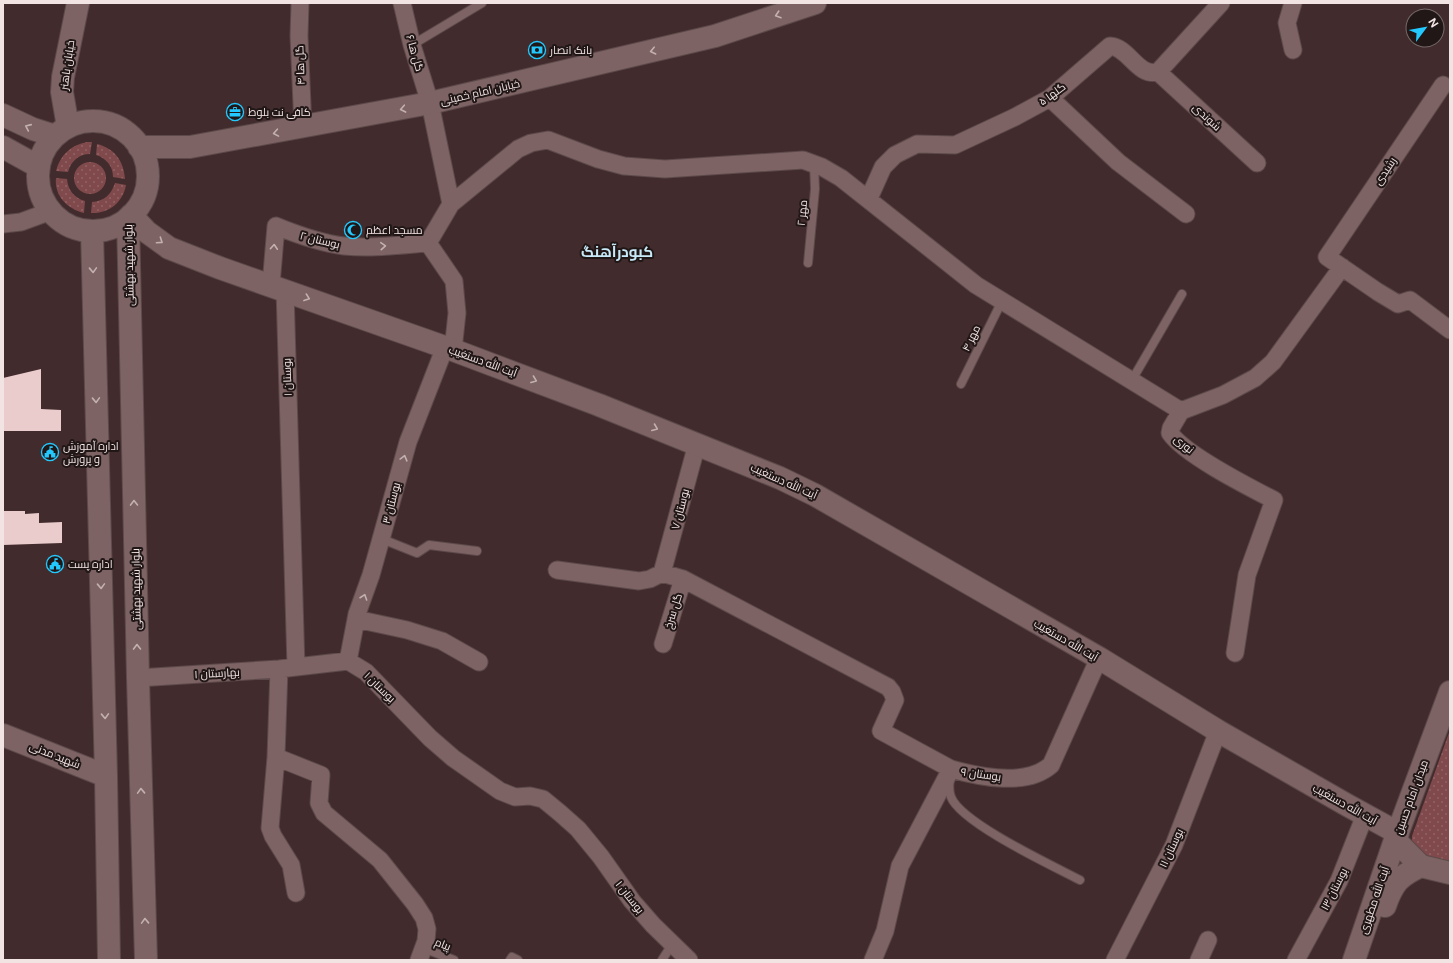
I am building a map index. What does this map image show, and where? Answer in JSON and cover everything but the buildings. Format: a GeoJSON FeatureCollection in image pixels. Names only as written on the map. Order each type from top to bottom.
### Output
{"type":"FeatureCollection","features":[{"type":"Feature","properties":{"kind":"main road","name":"خیابان باهنر"},"geometry":{"type":"LineString","coordinates":[[61,131],[63,76],[78,3]]}},
{"type":"Feature","properties":{"kind":"main road","name":"خیابان امام خمینی"},"geometry":{"type":"LineString","coordinates":[[139,146],[190,147],[303,128],[430,103],[715,36],[815,3]]}},
{"type":"Feature","properties":{"kind":"main road"},"geometry":{"type":"LineString","coordinates":[[3,115],[33,129],[61,131]]}},
{"type":"Feature","properties":{"kind":"main road"},"geometry":{"type":"LineString","coordinates":[[82,122],[106,122],[128,134],[139,146],[146,161],[147,184],[142,201],[129,217],[111,228],[92,231],[74,227],[61,221],[51,211],[43,199],[39,186],[39,167],[46,147],[61,131],[82,122]]}},
{"type":"Feature","properties":{"kind":"main road"},"geometry":{"type":"LineString","coordinates":[[3,147],[39,167]]}},
{"type":"Feature","properties":{"kind":"main road","name":"آیت الله دستغیب"},"geometry":{"type":"LineString","coordinates":[[129,217],[169,248],[599,405],[780,478],[815,495],[1099,658],[1218,731],[1365,815],[1397,836]]}},
{"type":"Feature","properties":{"kind":"main road","name":"بلوار شهید بهشتی"},"geometry":{"type":"LineString","coordinates":[[129,217],[138,678],[146,960]]}},
{"type":"Feature","properties":{"kind":"main road"},"geometry":{"type":"LineString","coordinates":[[92,231],[106,776],[109,960]]}},
{"type":"Feature","properties":{"kind":"main road"},"geometry":{"type":"LineString","coordinates":[[100,535],[135,534]]}},
{"type":"Feature","properties":{"kind":"main road","name":"میدان امام حسین"},"geometry":{"type":"LineString","coordinates":[[1421,866],[1397,836],[1450,692]]}},
{"type":"Feature","properties":{"kind":"main road","name":"شهید مدنی"},"geometry":{"type":"LineString","coordinates":[[7,741],[106,776]]}},
{"type":"Feature","properties":{"kind":"main road","name":"آیت الله مطهری"},"geometry":{"type":"LineString","coordinates":[[1354,960],[1397,836]]}},
{"type":"Feature","properties":{"kind":"main road"},"geometry":{"type":"LineString","coordinates":[[1421,866],[1450,873]]}},
{"type":"Feature","properties":{"kind":"main road","name":"آیت الله مطهری"},"geometry":{"type":"LineString","coordinates":[[1366,960],[1394,884],[1407,873],[1421,866]]}},
{"type":"Feature","properties":{"kind":"street","name":"گل ها ۴"},"geometry":{"type":"LineString","coordinates":[[300,3],[299,36],[303,128]]}},
{"type":"Feature","properties":{"kind":"street","name":"گل ها ۶"},"geometry":{"type":"LineString","coordinates":[[402,3],[412,45],[430,103],[451,204]]}},
{"type":"Feature","properties":{"kind":"street"},"geometry":{"type":"LineString","coordinates":[[1158,72],[1221,3]]}},
{"type":"Feature","properties":{"kind":"street"},"geometry":{"type":"LineString","coordinates":[[1293,3],[1287,23],[1293,50]]}},
{"type":"Feature","properties":{"kind":"street","name":"گلها ۵"},"geometry":{"type":"LineString","coordinates":[[865,196],[870,196],[883,167],[895,155],[907,148],[930,143],[955,145],[1015,117],[1050,98],[1110,46],[1116,47],[1143,70],[1151,74],[1158,72]]}},
{"type":"Feature","properties":{"kind":"street","name":"شوندی"},"geometry":{"type":"LineString","coordinates":[[1158,72],[1257,163]]}},
{"type":"Feature","properties":{"kind":"street","name":"رشیدی"},"geometry":{"type":"LineString","coordinates":[[1342,267],[1327,257],[1443,85]]}},
{"type":"Feature","properties":{"kind":"street"},"geometry":{"type":"LineString","coordinates":[[1050,98],[1118,162],[1186,214]]}},
{"type":"Feature","properties":{"kind":"street"},"geometry":{"type":"LineString","coordinates":[[428,243],[451,204],[518,149],[531,143],[548,140],[598,159],[624,166],[666,169],[803,160],[842,178],[976,285],[1181,411],[1223,395],[1255,378],[1273,362],[1342,267],[1398,304],[1410,300],[1450,330]]}},
{"type":"Feature","properties":{"kind":"street"},"geometry":{"type":"LineString","coordinates":[[3,224],[21,222],[51,211]]}},
{"type":"Feature","properties":{"kind":"street","name":"بوستان ۲"},"geometry":{"type":"LineString","coordinates":[[278,288],[276,226],[324,243],[345,246],[374,247],[428,243]]}},
{"type":"Feature","properties":{"kind":"street","name":"بوستان ۳"},"geometry":{"type":"LineString","coordinates":[[348,661],[356,620],[382,539],[408,442],[449,349],[457,313],[454,281],[428,243]]}},
{"type":"Feature","properties":{"kind":"street","name":"بوستان ۱"},"geometry":{"type":"LineString","coordinates":[[278,288],[287,668],[276,757],[270,828],[273,836],[291,865],[296,893]]}},
{"type":"Feature","properties":{"kind":"street","name":"نوری"},"geometry":{"type":"LineString","coordinates":[[1181,411],[1171,428],[1170,433],[1174,438],[1233,478],[1274,500],[1247,575],[1235,653]]}},
{"type":"Feature","properties":{"kind":"street","name":"بوستان ۷"},"geometry":{"type":"LineString","coordinates":[[662,573],[697,444]]}},
{"type":"Feature","properties":{"kind":"street"},"geometry":{"type":"LineString","coordinates":[[557,570],[639,580],[650,579],[662,573],[683,579],[888,687],[895,700],[881,731],[951,769]]}},
{"type":"Feature","properties":{"kind":"street","name":"گل سرخ"},"geometry":{"type":"LineString","coordinates":[[663,644],[683,579]]}},
{"type":"Feature","properties":{"kind":"street"},"geometry":{"type":"LineString","coordinates":[[356,620],[407,630],[442,641],[479,662]]}},
{"type":"Feature","properties":{"kind":"street","name":"بوستان ۹"},"geometry":{"type":"LineString","coordinates":[[873,960],[885,931],[900,866],[951,769],[1009,778],[1034,776],[1043,773],[1051,765],[1099,658]]}},
{"type":"Feature","properties":{"kind":"street"},"geometry":{"type":"LineString","coordinates":[[287,668],[348,661]]}},
{"type":"Feature","properties":{"kind":"street","name":"بوستان ۱"},"geometry":{"type":"LineString","coordinates":[[348,661],[366,672],[426,733],[453,758],[500,791],[516,798],[530,796],[542,799],[560,813],[578,830],[601,857],[632,901],[652,925],[673,943],[689,960]]}},
{"type":"Feature","properties":{"kind":"street","name":"بهارستان ۱"},"geometry":{"type":"LineString","coordinates":[[138,678],[287,668]]}},
{"type":"Feature","properties":{"kind":"street","name":"بوستان ۱۱"},"geometry":{"type":"LineString","coordinates":[[1115,960],[1174,845],[1218,731]]}},
{"type":"Feature","properties":{"kind":"street"},"geometry":{"type":"LineString","coordinates":[[276,757],[321,775],[319,804],[324,813],[380,860],[415,904],[424,918],[427,929],[421,954]]}},
{"type":"Feature","properties":{"kind":"street","name":"بوستان ۱۳"},"geometry":{"type":"LineString","coordinates":[[1296,960],[1339,881],[1365,815]]}},
{"type":"Feature","properties":{"kind":"street"},"geometry":{"type":"LineString","coordinates":[[1199,960],[1208,940]]}},
{"type":"Feature","properties":{"kind":"lane"},"geometry":{"type":"LineString","coordinates":[[412,45],[482,3]]}},
{"type":"Feature","properties":{"kind":"lane","name":"مهر ۲"},"geometry":{"type":"LineString","coordinates":[[808,263],[815,189],[814,164]]}},
{"type":"Feature","properties":{"kind":"lane"},"geometry":{"type":"LineString","coordinates":[[1132,380],[1182,294]]}},
{"type":"Feature","properties":{"kind":"lane","name":"مهر ۴"},"geometry":{"type":"LineString","coordinates":[[961,384],[1002,301]]}},
{"type":"Feature","properties":{"kind":"lane"},"geometry":{"type":"LineString","coordinates":[[382,539],[417,553],[429,545],[477,551]]}},
{"type":"Feature","properties":{"kind":"lane"},"geometry":{"type":"LineString","coordinates":[[951,769],[949,781],[951,798],[968,815],[998,837],[1080,880]]}},
{"type":"Feature","properties":{"kind":"lane"},"geometry":{"type":"LineString","coordinates":[[662,960],[673,943]]}},
{"type":"Feature","properties":{"kind":"lane","name":"پیام"},"geometry":{"type":"LineString","coordinates":[[421,954],[454,960]]}},
{"type":"Feature","properties":{"kind":"lane"},"geometry":{"type":"LineString","coordinates":[[510,960],[512,957],[518,960]]}},
{"type":"Feature","properties":{"kind":"shaded area"},"geometry":{"type":"Polygon","coordinates":[[[87,142],[92,142],[90,154],[82,155],[73,161],[68,172],[56,171],[60,160],[71,148],[87,142]]]}},
{"type":"Feature","properties":{"kind":"shaded area"},"geometry":{"type":"Polygon","coordinates":[[[97,144],[113,152],[117,156],[123,166],[125,179],[113,177],[112,169],[108,163],[103,158],[96,155],[97,144]]]}},
{"type":"Feature","properties":{"kind":"shaded area"},"geometry":{"type":"Polygon","coordinates":[[[87,162],[93,162],[102,166],[106,178],[102,190],[93,194],[87,194],[78,190],[74,181],[74,175],[78,166],[87,162]]]}},
{"type":"Feature","properties":{"kind":"shaded area"},"geometry":{"type":"Polygon","coordinates":[[[56,178],[67,179],[72,193],[85,201],[84,213],[78,211],[63,201],[57,190],[56,178]]]}},
{"type":"Feature","properties":{"kind":"shaded area"},"geometry":{"type":"Polygon","coordinates":[[[115,183],[126,185],[122,197],[118,202],[109,209],[98,213],[91,213],[92,202],[106,197],[115,183]]]}},
{"type":"Feature","properties":{"kind":"shaded area"},"geometry":{"type":"Polygon","coordinates":[[[1450,730],[1450,864],[1419,853],[1412,843],[1412,836],[1450,730]]]}},
{"type":"Feature","properties":{"kind":"place","name":"بانک انصار"},"geometry":{"type":"Point","coordinates":[537,50]}},
{"type":"Feature","properties":{"kind":"place","name":"کافی نت بلوط"},"geometry":{"type":"Point","coordinates":[235,112]}},
{"type":"Feature","properties":{"kind":"place","name":"مسجد اعظم"},"geometry":{"type":"Point","coordinates":[353,230]}},
{"type":"Feature","properties":{"kind":"place","name":"اداره آموزش و پرورش"},"geometry":{"type":"Point","coordinates":[50,452]}},
{"type":"Feature","properties":{"kind":"place","name":"اداره پست"},"geometry":{"type":"Point","coordinates":[55,564]}},
{"type":"Feature","properties":{"kind":"district","name":"کبودرآهنگ"},"geometry":{"type":"Point","coordinates":[617,251]}}]}
